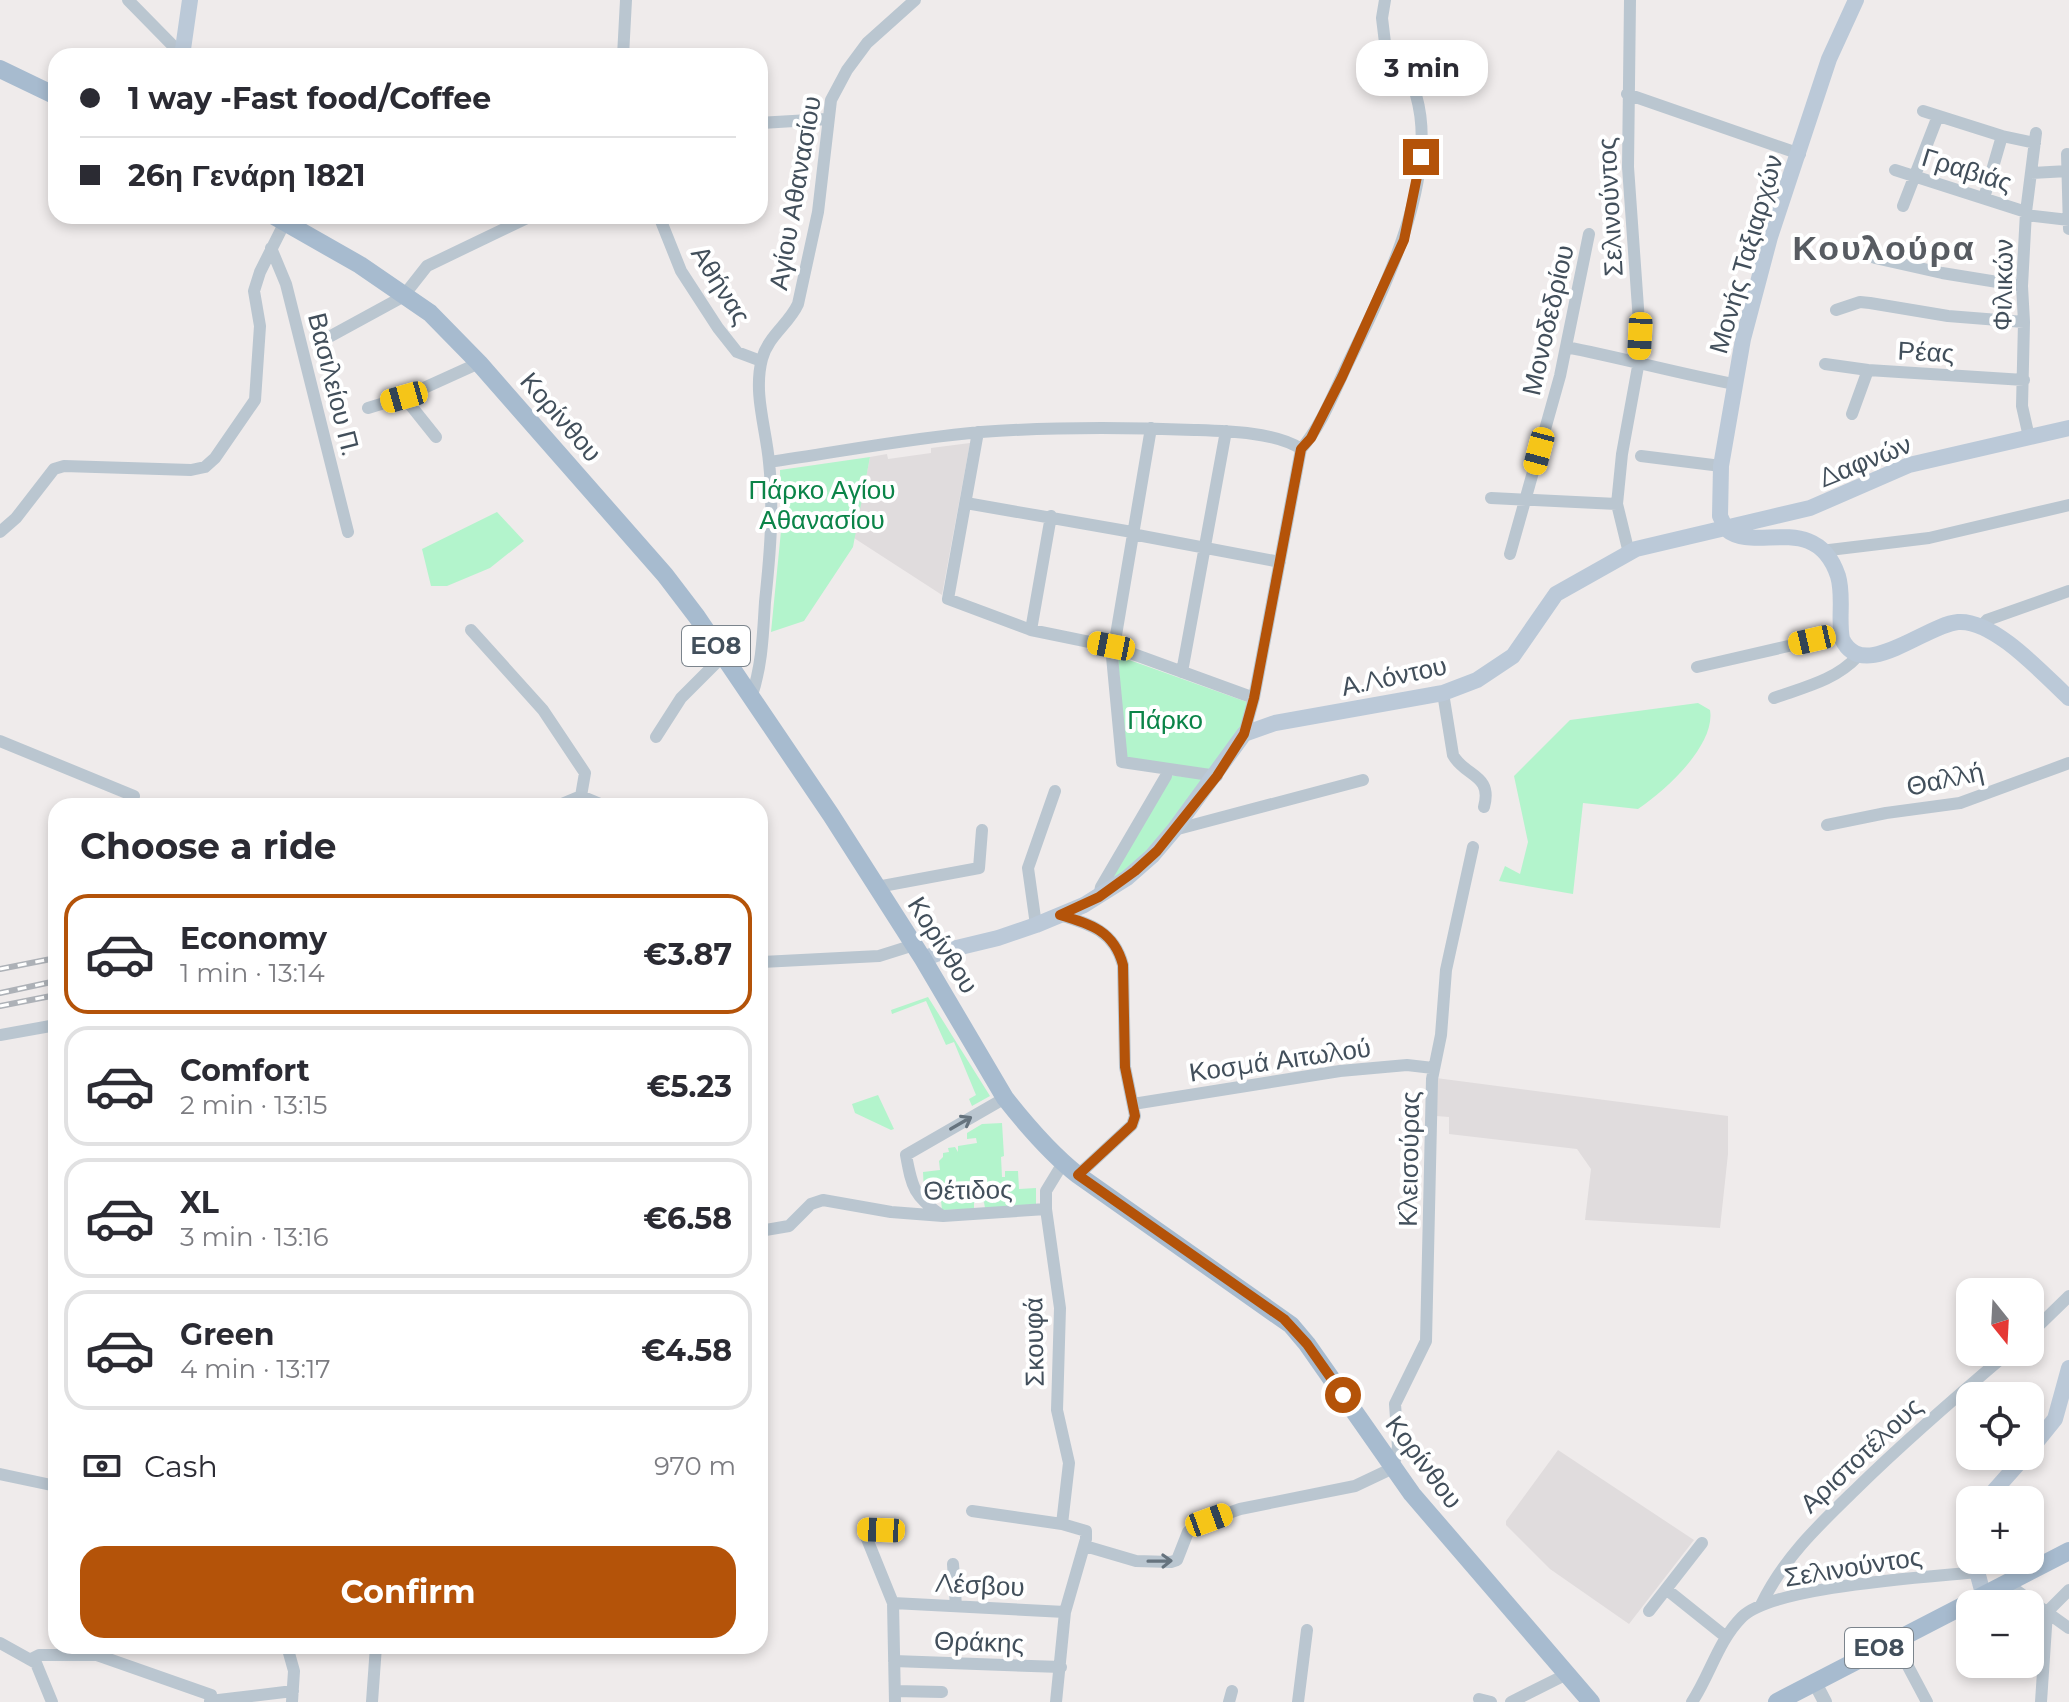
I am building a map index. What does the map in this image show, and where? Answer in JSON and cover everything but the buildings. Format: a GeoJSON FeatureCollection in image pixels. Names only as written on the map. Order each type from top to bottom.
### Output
{"type":"FeatureCollection","features":[{"type":"Feature","properties":{"kind":"main road"},"geometry":{"type":"LineString","coordinates":[[183,48],[190,0]]}},
{"type":"Feature","properties":{"kind":"main road","name":"Μονής Ταξιαρχών"},"geometry":{"type":"LineString","coordinates":[[1726,529],[1720,516],[1721,466],[1734,384],[1770,237],[1829,59],[1856,0]]}},
{"type":"Feature","properties":{"kind":"main road"},"geometry":{"type":"LineString","coordinates":[[0,69],[48,92]]}},
{"type":"Feature","properties":{"kind":"main road","name":"Κορίνθου"},"geometry":{"type":"LineString","coordinates":[[288,224],[406,294],[451,333],[479,363],[665,575],[723,656],[919,952],[1005,1098],[1070,1169],[1291,1325],[1393,1468],[1585,1698]]}},
{"type":"Feature","properties":{"kind":"main road","name":"Δαφνών"},"geometry":{"type":"LineString","coordinates":[[1726,529],[1810,508],[1902,467],[2069,428]]}},
{"type":"Feature","properties":{"kind":"main road"},"geometry":{"type":"LineString","coordinates":[[1726,529],[1739,536],[1799,538],[1821,551],[1839,580],[1841,634],[1846,647],[1858,656],[1874,656],[1948,624],[1963,622],[1981,626],[1995,634],[2069,698]]}},
{"type":"Feature","properties":{"kind":"main road","name":"Α.Λόντου"},"geometry":{"type":"LineString","coordinates":[[1252,731],[1275,723],[1443,693],[1477,680],[1513,656],[1556,594],[1649,545],[1726,529]]}},
{"type":"Feature","properties":{"kind":"main road"},"geometry":{"type":"LineString","coordinates":[[919,952],[944,951],[1006,936],[1099,897],[1144,864],[1252,731]]}},
{"type":"Feature","properties":{"kind":"main road"},"geometry":{"type":"LineString","coordinates":[[2044,1433],[2055,1419],[2069,1368]]}},
{"type":"Feature","properties":{"kind":"main road"},"geometry":{"type":"LineString","coordinates":[[1998,1486],[2013,1470]]}},
{"type":"Feature","properties":{"kind":"main road","name":"ΕΟ8"},"geometry":{"type":"LineString","coordinates":[[1991,1590],[2069,1551]]}},
{"type":"Feature","properties":{"kind":"main road","name":"ΕΟ8"},"geometry":{"type":"LineString","coordinates":[[1777,1702],[1956,1608]]}},
{"type":"Feature","properties":{"kind":"street"},"geometry":{"type":"LineString","coordinates":[[128,0],[175,48]]}},
{"type":"Feature","properties":{"kind":"street"},"geometry":{"type":"LineString","coordinates":[[623,48],[626,0]]}},
{"type":"Feature","properties":{"kind":"street","name":"Αγίου Αθανασίου"},"geometry":{"type":"LineString","coordinates":[[761,361],[771,339],[798,304],[818,212],[831,100],[854,58],[915,0]]}},
{"type":"Feature","properties":{"kind":"street"},"geometry":{"type":"LineString","coordinates":[[1252,731],[1254,698],[1301,449],[1311,438],[1331,399],[1404,240],[1421,157],[1423,130],[1409,70],[1386,51],[1382,18],[1385,0]]}},
{"type":"Feature","properties":{"kind":"street","name":"Σελινούντος"},"geometry":{"type":"LineString","coordinates":[[1629,553],[1617,504],[1622,454],[1639,361],[1640,336],[1628,167],[1630,0]]}},
{"type":"Feature","properties":{"kind":"street"},"geometry":{"type":"LineString","coordinates":[[1627,94],[1800,154]]}},
{"type":"Feature","properties":{"kind":"street"},"geometry":{"type":"LineString","coordinates":[[1923,111],[2002,136],[1984,198]]}},
{"type":"Feature","properties":{"kind":"street"},"geometry":{"type":"LineString","coordinates":[[1903,206],[1938,116]]}},
{"type":"Feature","properties":{"kind":"street"},"geometry":{"type":"LineString","coordinates":[[768,123],[827,119]]}},
{"type":"Feature","properties":{"kind":"street","name":"Φιλικών"},"geometry":{"type":"LineString","coordinates":[[2002,136],[2035,138],[2026,213],[2022,286],[2022,406],[2029,437]]}},
{"type":"Feature","properties":{"kind":"street"},"geometry":{"type":"LineString","coordinates":[[2067,154],[2069,229]]}},
{"type":"Feature","properties":{"kind":"street","name":"Γραβιάς"},"geometry":{"type":"LineString","coordinates":[[1895,170],[2026,213],[2069,220]]}},
{"type":"Feature","properties":{"kind":"street"},"geometry":{"type":"LineString","coordinates":[[2031,173],[2068,171]]}},
{"type":"Feature","properties":{"kind":"street"},"geometry":{"type":"LineString","coordinates":[[0,532],[16,518],[54,469],[64,466],[191,470],[205,467],[215,458],[255,400],[260,326],[254,291],[278,224]]}},
{"type":"Feature","properties":{"kind":"street"},"geometry":{"type":"LineString","coordinates":[[329,337],[406,294],[427,266],[514,224]]}},
{"type":"Feature","properties":{"kind":"street","name":"Αθήνας"},"geometry":{"type":"LineString","coordinates":[[662,224],[681,271],[718,328],[737,352],[761,361]]}},
{"type":"Feature","properties":{"kind":"street","name":"Μονοδεδρίου"},"geometry":{"type":"LineString","coordinates":[[1510,554],[1566,347],[1589,234]]}},
{"type":"Feature","properties":{"kind":"street","name":"Βασιλείου Π."},"geometry":{"type":"LineString","coordinates":[[271,248],[286,284],[348,532]]}},
{"type":"Feature","properties":{"kind":"street"},"geometry":{"type":"LineString","coordinates":[[1875,258],[2022,286]]}},
{"type":"Feature","properties":{"kind":"street"},"geometry":{"type":"LineString","coordinates":[[1836,310],[1860,302],[1948,316],[2024,322]]}},
{"type":"Feature","properties":{"kind":"street"},"geometry":{"type":"LineString","coordinates":[[1566,347],[1734,384]]}},
{"type":"Feature","properties":{"kind":"street"},"geometry":{"type":"LineString","coordinates":[[751,698],[759,674],[772,530],[769,462],[758,384],[761,361]]}},
{"type":"Feature","properties":{"kind":"street"},"geometry":{"type":"LineString","coordinates":[[368,408],[404,397],[479,363]]}},
{"type":"Feature","properties":{"kind":"street","name":"Ρέας"},"geometry":{"type":"LineString","coordinates":[[1825,364],[1868,370],[2024,380]]}},
{"type":"Feature","properties":{"kind":"street"},"geometry":{"type":"LineString","coordinates":[[1852,414],[1868,370]]}},
{"type":"Feature","properties":{"kind":"street"},"geometry":{"type":"LineString","coordinates":[[404,397],[436,437]]}},
{"type":"Feature","properties":{"kind":"street"},"geometry":{"type":"LineString","coordinates":[[769,462],[978,432],[1151,428],[1226,431],[1282,440],[1301,449]]}},
{"type":"Feature","properties":{"kind":"street"},"geometry":{"type":"LineString","coordinates":[[1151,428],[1113,646],[1122,762],[1217,776]]}},
{"type":"Feature","properties":{"kind":"street"},"geometry":{"type":"LineString","coordinates":[[1182,672],[1226,431]]}},
{"type":"Feature","properties":{"kind":"street"},"geometry":{"type":"LineString","coordinates":[[978,432],[948,599],[1031,630],[1113,646],[1254,698]]}},
{"type":"Feature","properties":{"kind":"street"},"geometry":{"type":"LineString","coordinates":[[1641,456],[1721,466]]}},
{"type":"Feature","properties":{"kind":"street"},"geometry":{"type":"LineString","coordinates":[[1491,498],[1617,504]]}},
{"type":"Feature","properties":{"kind":"street"},"geometry":{"type":"LineString","coordinates":[[966,503],[1051,516],[1280,562]]}},
{"type":"Feature","properties":{"kind":"street"},"geometry":{"type":"LineString","coordinates":[[1821,551],[1929,538],[2069,505]]}},
{"type":"Feature","properties":{"kind":"street"},"geometry":{"type":"LineString","coordinates":[[1031,630],[1051,516]]}},
{"type":"Feature","properties":{"kind":"street"},"geometry":{"type":"LineString","coordinates":[[1981,626],[1987,620],[2069,591]]}},
{"type":"Feature","properties":{"kind":"street"},"geometry":{"type":"LineString","coordinates":[[471,630],[543,710],[585,773],[581,796]]}},
{"type":"Feature","properties":{"kind":"street"},"geometry":{"type":"LineString","coordinates":[[1697,667],[1841,634]]}},
{"type":"Feature","properties":{"kind":"street"},"geometry":{"type":"LineString","coordinates":[[656,737],[681,698],[723,656]]}},
{"type":"Feature","properties":{"kind":"street"},"geometry":{"type":"LineString","coordinates":[[1774,698],[1831,678],[1846,669],[1858,656]]}},
{"type":"Feature","properties":{"kind":"street"},"geometry":{"type":"LineString","coordinates":[[1443,693],[1453,755],[1484,785],[1487,797],[1484,807]]}},
{"type":"Feature","properties":{"kind":"street"},"geometry":{"type":"LineString","coordinates":[[0,741],[134,796]]}},
{"type":"Feature","properties":{"kind":"street","name":"Θαλλή"},"geometry":{"type":"LineString","coordinates":[[1827,825],[1960,803],[2069,763]]}},
{"type":"Feature","properties":{"kind":"street"},"geometry":{"type":"LineString","coordinates":[[1099,897],[1101,887],[1166,776]]}},
{"type":"Feature","properties":{"kind":"street"},"geometry":{"type":"LineString","coordinates":[[1174,830],[1363,780]]}},
{"type":"Feature","properties":{"kind":"street"},"geometry":{"type":"LineString","coordinates":[[1036,925],[1028,868],[1055,791]]}},
{"type":"Feature","properties":{"kind":"street"},"geometry":{"type":"LineString","coordinates":[[576,798],[586,798]]}},
{"type":"Feature","properties":{"kind":"street"},"geometry":{"type":"LineString","coordinates":[[877,887],[979,868],[982,830]]}},
{"type":"Feature","properties":{"kind":"street","name":"Κλεισούρας"},"geometry":{"type":"LineString","coordinates":[[1393,1468],[1398,1447],[1394,1410],[1396,1398],[1426,1341],[1433,1068],[1441,1035],[1446,970],[1473,847]]}},
{"type":"Feature","properties":{"kind":"street"},"geometry":{"type":"LineString","coordinates":[[1060,915],[1101,930],[1120,955],[1123,965],[1125,1067],[1135,1116],[1132,1125],[1070,1169]]}},
{"type":"Feature","properties":{"kind":"street"},"geometry":{"type":"LineString","coordinates":[[768,962],[919,952]]}},
{"type":"Feature","properties":{"kind":"street"},"geometry":{"type":"LineString","coordinates":[[0,1035],[48,1026]]}},
{"type":"Feature","properties":{"kind":"street","name":"Κοσμά Αιτωλού"},"geometry":{"type":"LineString","coordinates":[[1133,1104],[1340,1071],[1407,1065],[1433,1068]]}},
{"type":"Feature","properties":{"kind":"street"},"geometry":{"type":"LineString","coordinates":[[943,1216],[932,1209],[912,1187],[906,1155],[1005,1098]]}},
{"type":"Feature","properties":{"kind":"street","name":"Σκουφά"},"geometry":{"type":"LineString","coordinates":[[1062,1524],[1069,1463],[1057,1410],[1060,1308],[1046,1191],[1070,1169]]}},
{"type":"Feature","properties":{"kind":"street","name":"Θέτιδος"},"geometry":{"type":"LineString","coordinates":[[768,1230],[789,1226],[811,1204],[823,1200],[891,1212],[943,1216],[1046,1209]]}},
{"type":"Feature","properties":{"kind":"street"},"geometry":{"type":"LineString","coordinates":[[2044,1320],[2069,1296]]}},
{"type":"Feature","properties":{"kind":"street","name":"Αριστοτέλους"},"geometry":{"type":"LineString","coordinates":[[1761,1605],[1775,1578],[1807,1536],[1926,1421],[1992,1366]]}},
{"type":"Feature","properties":{"kind":"street"},"geometry":{"type":"LineString","coordinates":[[1085,1546],[1136,1561],[1171,1562],[1177,1560],[1188,1532],[1195,1525],[1240,1509],[1355,1486],[1393,1468]]}},
{"type":"Feature","properties":{"kind":"street"},"geometry":{"type":"LineString","coordinates":[[0,1474],[48,1484]]}},
{"type":"Feature","properties":{"kind":"street"},"geometry":{"type":"LineString","coordinates":[[972,1511],[1062,1524],[1084,1529],[1087,1535],[1065,1612],[1056,1702]]}},
{"type":"Feature","properties":{"kind":"street"},"geometry":{"type":"LineString","coordinates":[[898,1530],[863,1529],[893,1603],[895,1697],[942,1692]]}},
{"type":"Feature","properties":{"kind":"street"},"geometry":{"type":"LineString","coordinates":[[1649,1611],[1702,1543]]}},
{"type":"Feature","properties":{"kind":"street"},"geometry":{"type":"LineString","coordinates":[[953,1564],[956,1606]]}},
{"type":"Feature","properties":{"kind":"street","name":"Σελινούντος"},"geometry":{"type":"LineString","coordinates":[[1692,1702],[1726,1637],[1742,1617],[1761,1605],[1833,1587],[1956,1569]]}},
{"type":"Feature","properties":{"kind":"street"},"geometry":{"type":"LineString","coordinates":[[2006,1583],[2069,1628]]}},
{"type":"Feature","properties":{"kind":"street"},"geometry":{"type":"LineString","coordinates":[[1666,1589],[1726,1637]]}},
{"type":"Feature","properties":{"kind":"street"},"geometry":{"type":"LineString","coordinates":[[2041,1702],[2047,1612],[2069,1590]]}},
{"type":"Feature","properties":{"kind":"street","name":"Λέσβου"},"geometry":{"type":"LineString","coordinates":[[893,1603],[1065,1612]]}},
{"type":"Feature","properties":{"kind":"street"},"geometry":{"type":"LineString","coordinates":[[1298,1702],[1307,1630]]}},
{"type":"Feature","properties":{"kind":"street"},"geometry":{"type":"LineString","coordinates":[[1894,1640],[1927,1702]]}},
{"type":"Feature","properties":{"kind":"street"},"geometry":{"type":"LineString","coordinates":[[0,1643],[36,1663],[52,1702]]}},
{"type":"Feature","properties":{"kind":"street"},"geometry":{"type":"LineString","coordinates":[[31,1659],[39,1655],[97,1655],[211,1695],[210,1702],[292,1697],[294,1671],[289,1654]]}},
{"type":"Feature","properties":{"kind":"street"},"geometry":{"type":"LineString","coordinates":[[372,1702],[375,1654]]}},
{"type":"Feature","properties":{"kind":"street","name":"Θράκης"},"geometry":{"type":"LineString","coordinates":[[894,1661],[1061,1667]]}},
{"type":"Feature","properties":{"kind":"street"},"geometry":{"type":"LineString","coordinates":[[1511,1702],[1565,1675]]}},
{"type":"Feature","properties":{"kind":"street"},"geometry":{"type":"LineString","coordinates":[[1814,1681],[1825,1702]]}},
{"type":"Feature","properties":{"kind":"shaded area"},"geometry":{"type":"Polygon","coordinates":[[[970,443],[942,595],[854,538],[870,457],[887,454],[888,459],[931,453],[931,448],[970,443]]]}},
{"type":"Feature","properties":{"kind":"shaded area"},"geometry":{"type":"Polygon","coordinates":[[[1436,1078],[1728,1116],[1728,1154],[1720,1228],[1585,1220],[1591,1169],[1577,1149],[1449,1134],[1449,1117],[1436,1116],[1436,1078]]]}},
{"type":"Feature","properties":{"kind":"shaded area"},"geometry":{"type":"Polygon","coordinates":[[[1558,1450],[1694,1540],[1629,1624],[1550,1569],[1506,1525],[1558,1450]]]}},
{"type":"Feature","properties":{"kind":"green space","name":"Πάρκο Αγίου Αθανασίου"},"geometry":{"type":"Polygon","coordinates":[[[870,457],[853,547],[804,621],[771,632],[781,531],[780,470],[870,457]]]}},
{"type":"Feature","properties":{"kind":"green space"},"geometry":{"type":"Polygon","coordinates":[[[497,512],[524,541],[490,568],[447,586],[431,586],[422,549],[497,512]]]}},
{"type":"Feature","properties":{"kind":"green space","name":"Πάρκο"},"geometry":{"type":"Polygon","coordinates":[[[1118,656],[1247,702],[1241,729],[1214,770],[1125,758],[1118,656]]]}},
{"type":"Feature","properties":{"kind":"green space"},"geometry":{"type":"Polygon","coordinates":[[[1698,703],[1710,710],[1710,724],[1705,738],[1686,766],[1661,791],[1638,809],[1583,803],[1573,894],[1499,881],[1505,866],[1520,874],[1528,842],[1514,776],[1570,720],[1698,703]]]}},
{"type":"Feature","properties":{"kind":"green space"},"geometry":{"type":"Polygon","coordinates":[[[1169,775],[1205,779],[1138,860],[1110,881],[1169,775]]]}},
{"type":"Feature","properties":{"kind":"green space"},"geometry":{"type":"Polygon","coordinates":[[[928,997],[990,1096],[972,1106],[969,1099],[976,1095],[954,1042],[946,1045],[926,1001],[892,1014],[891,1010],[928,997]]]}},
{"type":"Feature","properties":{"kind":"green space"},"geometry":{"type":"Polygon","coordinates":[[[878,1095],[894,1129],[855,1113],[852,1104],[878,1095]]]}},
{"type":"Feature","properties":{"kind":"green space"},"geometry":{"type":"Polygon","coordinates":[[[1002,1123],[1002,1177],[1005,1177],[1005,1171],[1018,1171],[1019,1189],[1036,1188],[1036,1205],[985,1208],[984,1202],[974,1203],[974,1209],[942,1210],[940,1191],[924,1192],[923,1172],[940,1170],[939,1161],[943,1153],[949,1152],[948,1148],[955,1147],[958,1152],[958,1146],[977,1143],[976,1138],[967,1139],[967,1133],[982,1124],[1002,1123]]]}},
{"type":"Feature","properties":{"kind":"railway"},"geometry":{"type":"LineString","coordinates":[[0,969],[48,960]]}},
{"type":"Feature","properties":{"kind":"railway"},"geometry":{"type":"LineString","coordinates":[[0,993],[48,983]]}},
{"type":"Feature","properties":{"kind":"railway"},"geometry":{"type":"LineString","coordinates":[[0,1006],[48,997]]}},
{"type":"Feature","properties":{"kind":"district","name":"Κουλούρα"},"geometry":{"type":"Point","coordinates":[1884,248]}},
{"type":"Feature","properties":{"kind":"route"},"geometry":{"type":"LineString","coordinates":[[1343,1395],[1307,1344],[1284,1319],[1078,1175],[1132,1125],[1135,1116],[1125,1067],[1123,965],[1120,955],[1109,936],[1101,930],[1060,915],[1099,897],[1144,864],[1217,776],[1244,734],[1254,698],[1301,449],[1311,438],[1342,377],[1404,240],[1421,157]]}}]}
